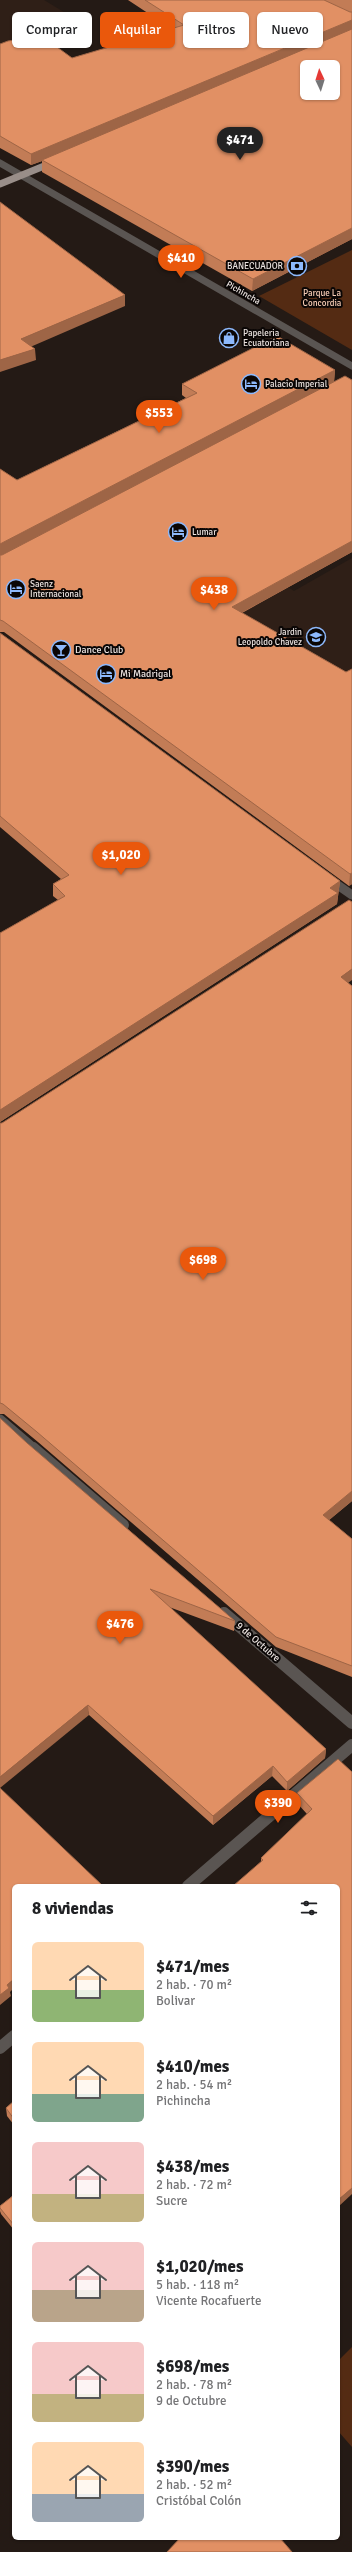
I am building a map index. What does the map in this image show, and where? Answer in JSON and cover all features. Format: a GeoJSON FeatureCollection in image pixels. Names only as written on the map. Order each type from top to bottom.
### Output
{"type":"FeatureCollection","features":[{"type":"Feature","properties":{"kind":"main road"},"geometry":{"type":"LineString","coordinates":[[0,184],[64,158]]}},
{"type":"Feature","properties":{"kind":"street","name":"Pichincha"},"geometry":{"type":"LineString","coordinates":[[0,163],[20,176],[352,366]]}},
{"type":"Feature","properties":{"kind":"street"},"geometry":{"type":"LineString","coordinates":[[320,872],[352,895]]}},
{"type":"Feature","properties":{"kind":"street"},"geometry":{"type":"LineString","coordinates":[[0,1419],[131,1533]]}},
{"type":"Feature","properties":{"kind":"street","name":"9 de Octubre"},"geometry":{"type":"LineString","coordinates":[[215,1605],[352,1723]]}},
{"type":"Feature","properties":{"kind":"street"},"geometry":{"type":"LineString","coordinates":[[190,1884],[352,1745]]}},
{"type":"Feature","properties":{"kind":"street"},"geometry":{"type":"LineString","coordinates":[[0,2048],[12,2038]]}},
{"type":"Feature","properties":{"kind":"shaded area"},"geometry":{"type":"Polygon","coordinates":[[[0,0],[44,0],[64,12],[12,12],[12,44],[0,48],[0,0]]]}},
{"type":"Feature","properties":{"kind":"shaded area","name":"Jardin Leopoldo Chavez"},"geometry":{"type":"Polygon","coordinates":[[[352,558],[352,675],[346,678],[220,600],[263,571],[294,591],[352,558]]]}},
{"type":"Feature","properties":{"kind":"green space","name":"Parque La Concordia"},"geometry":{"type":"Polygon","coordinates":[[[352,250],[352,350],[259,296],[352,250]]]}},
{"type":"Feature","properties":{"kind":"green space"},"geometry":{"type":"Polygon","coordinates":[[[352,2347],[352,2447],[340,2433],[340,2359],[352,2347]]]}},
{"type":"Feature","properties":{"kind":"building"},"geometry":{"type":"Polygon","coordinates":[[[145,0],[324,0],[352,12],[352,20],[323,32],[323,12],[257,12],[257,48],[285,48],[31,154],[0,136],[0,44],[8,41],[12,40],[12,48],[58,48],[72,58],[106,48],[175,48],[175,28],[183,25],[183,48],[249,48],[249,12],[183,12],[183,24],[175,19],[175,12],[164,12],[145,0]]]}},
{"type":"Feature","properties":{"kind":"building"},"geometry":{"type":"Polygon","coordinates":[[[352,29],[352,228],[253,279],[42,160],[307,48],[323,48],[323,41],[352,29]]]}},
{"type":"Feature","properties":{"kind":"building"},"geometry":{"type":"Polygon","coordinates":[[[0,202],[125,295],[21,339],[35,349],[0,360],[0,202]]]}},
{"type":"Feature","properties":{"kind":"building"},"geometry":{"type":"Polygon","coordinates":[[[277,336],[335,370],[0,544],[0,469],[17,480],[197,393],[182,384],[277,336]]]}},
{"type":"Feature","properties":{"kind":"building"},"geometry":{"type":"Polygon","coordinates":[[[345,376],[352,380],[352,541],[232,607],[346,672],[352,669],[352,873],[350,874],[0,620],[0,555],[345,376]]]}},
{"type":"Feature","properties":{"kind":"building"},"geometry":{"type":"Polygon","coordinates":[[[0,633],[340,881],[330,888],[338,893],[0,1110],[0,933],[65,896],[53,884],[69,875],[0,816],[0,633]]]}},
{"type":"Feature","properties":{"kind":"building"},"geometry":{"type":"Polygon","coordinates":[[[349,900],[352,902],[352,969],[341,977],[352,986],[352,1491],[323,1515],[352,1539],[352,1666],[276,1637],[37,1432],[0,1403],[0,1123],[349,900]]]}},
{"type":"Feature","properties":{"kind":"building"},"geometry":{"type":"Polygon","coordinates":[[[0,1418],[27,1443],[235,1621],[150,1589],[326,1749],[287,1782],[273,1766],[213,1816],[88,1705],[0,1777],[0,1418]]]}},
{"type":"Feature","properties":{"kind":"building"},"geometry":{"type":"Polygon","coordinates":[[[338,1759],[352,1772],[352,2188],[340,2198],[340,1884],[235,1884],[263,1860],[261,1858],[312,1809],[297,1793],[338,1759]]]}},
{"type":"Feature","properties":{"kind":"building"},"geometry":{"type":"Polygon","coordinates":[[[0,1788],[101,1884],[12,1884],[12,1981],[7,1985],[9,1988],[0,1995],[0,1788]]]}},
{"type":"Feature","properties":{"kind":"building"},"geometry":{"type":"Polygon","coordinates":[[[12,2103],[12,2116],[6,2108],[12,2103]]]}},
{"type":"Feature","properties":{"kind":"building"},"geometry":{"type":"Polygon","coordinates":[[[12,2197],[12,2223],[0,2208],[0,2206],[12,2197]]]}},
{"type":"Feature","properties":{"kind":"building"},"geometry":{"type":"Polygon","coordinates":[[[178,2540],[282,2540],[292,2552],[167,2552],[178,2540]]]}},
{"type":"Feature","properties":{"kind":"place","name":"BANECUADOR"},"geometry":{"type":"Point","coordinates":[297,266]}},
{"type":"Feature","properties":{"kind":"place","name":"Papeleria Ecuatoriana"},"geometry":{"type":"Point","coordinates":[229,338]}},
{"type":"Feature","properties":{"kind":"place","name":"Palacio Imperial"},"geometry":{"type":"Point","coordinates":[251,384]}},
{"type":"Feature","properties":{"kind":"place","name":"Lumar"},"geometry":{"type":"Point","coordinates":[178,532]}},
{"type":"Feature","properties":{"kind":"place","name":"Saenz Internacional"},"geometry":{"type":"Point","coordinates":[16,589]}},
{"type":"Feature","properties":{"kind":"place","name":"Jardin Leopoldo Chavez"},"geometry":{"type":"Point","coordinates":[316,637]}},
{"type":"Feature","properties":{"kind":"place","name":"Dance Club"},"geometry":{"type":"Point","coordinates":[61,650]}},
{"type":"Feature","properties":{"kind":"place","name":"Mi Madrigal"},"geometry":{"type":"Point","coordinates":[106,674]}}]}
